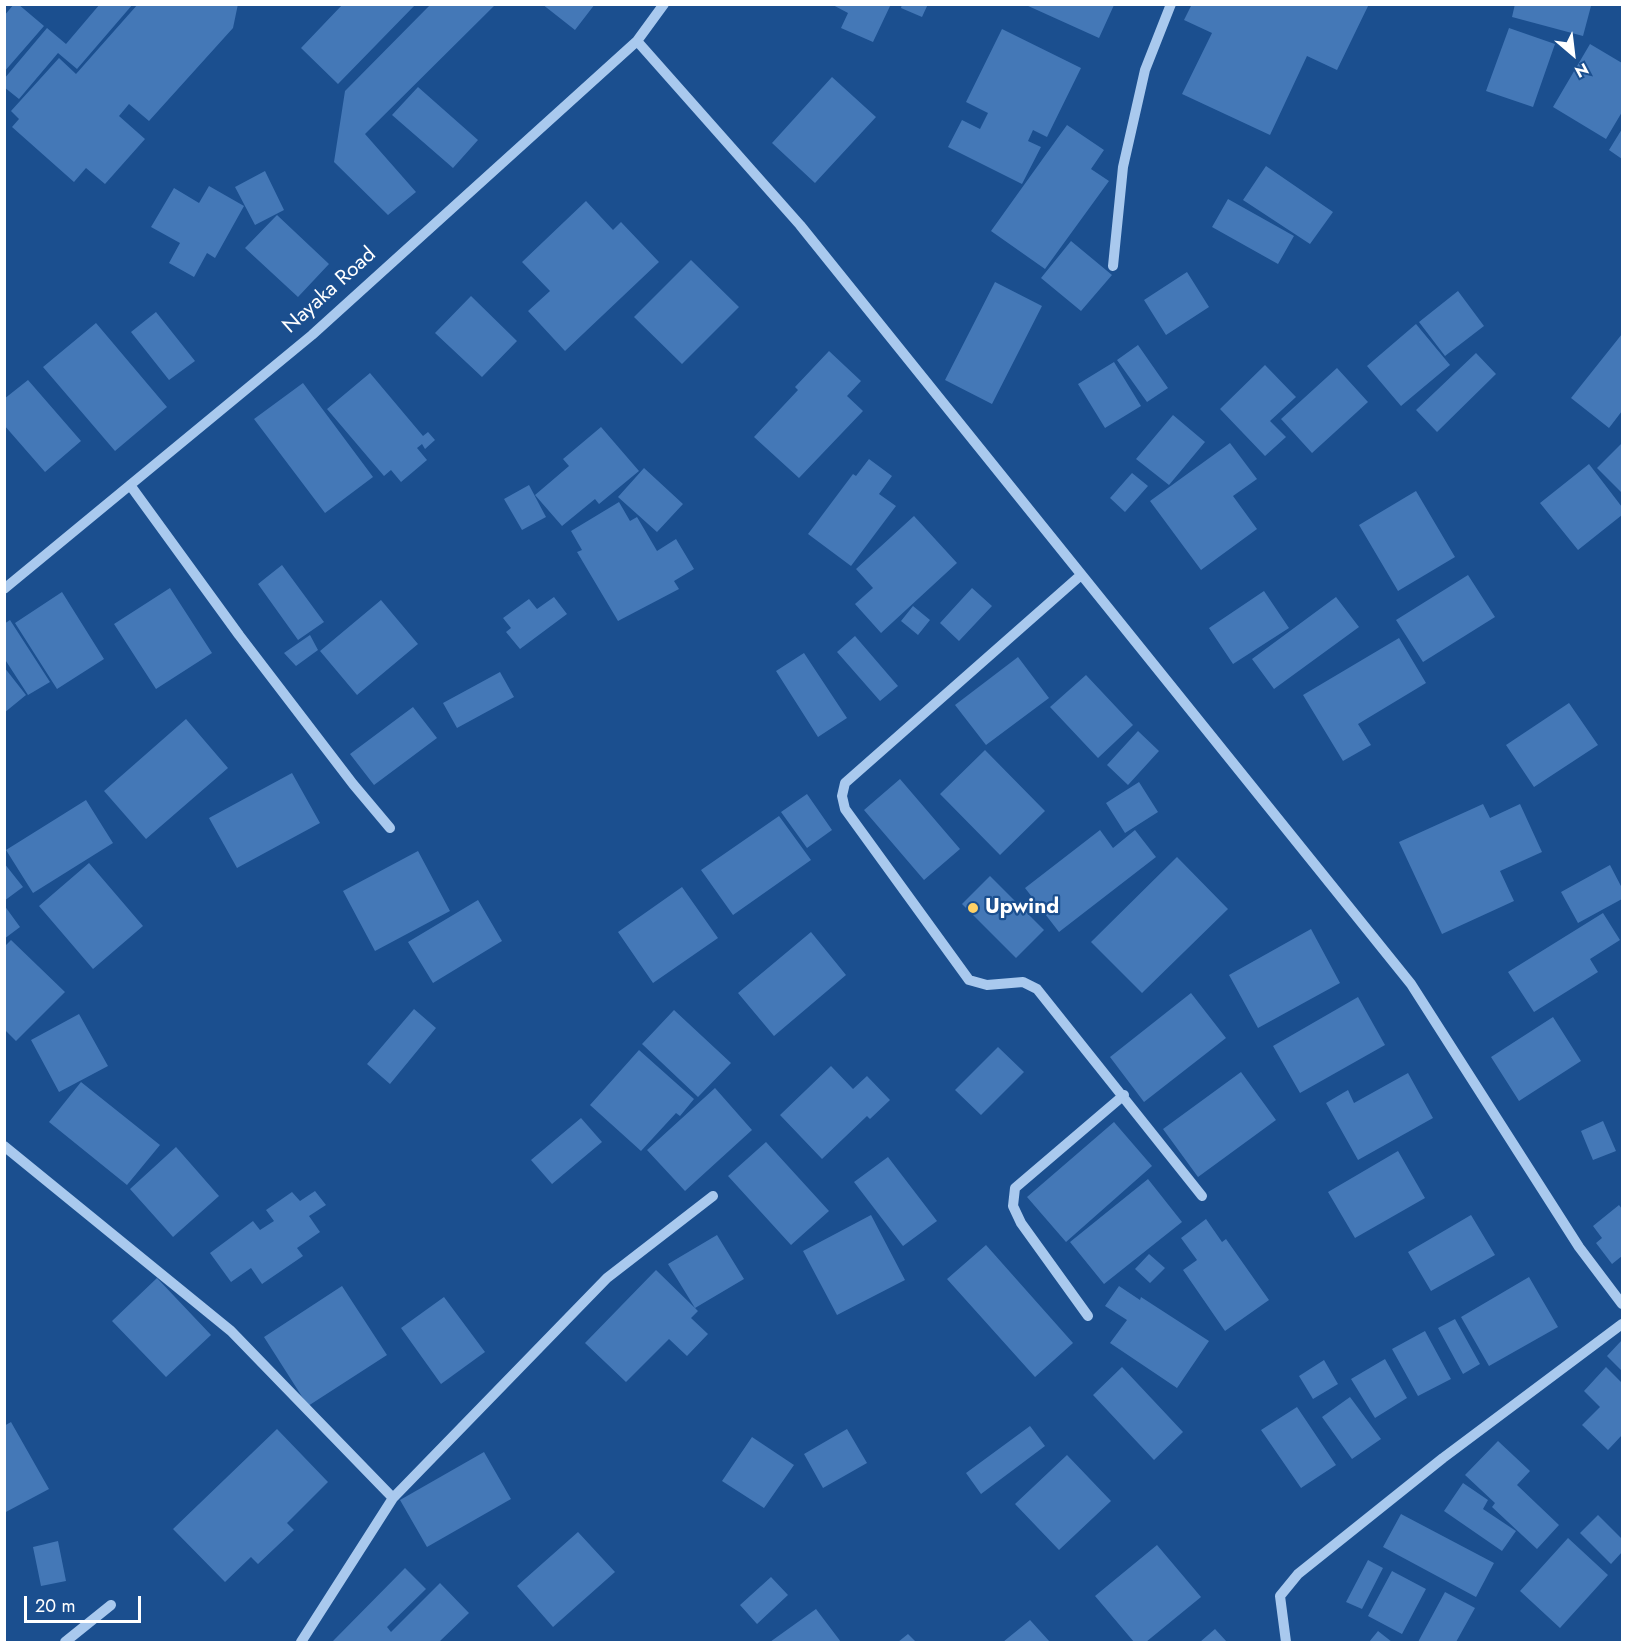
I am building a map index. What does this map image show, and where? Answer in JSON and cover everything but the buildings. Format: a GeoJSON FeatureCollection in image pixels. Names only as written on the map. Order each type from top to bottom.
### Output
{"type":"FeatureCollection","features":[{"type":"Feature","properties":{"kind":"street","name":"Nayaka Road"},"geometry":{"type":"LineString","coordinates":[[4,589],[312,335],[637,41],[664,4]]}},
{"type":"Feature","properties":{"kind":"street"},"geometry":{"type":"LineString","coordinates":[[1113,266],[1123,167],[1145,70],[1170,4]]}},
{"type":"Feature","properties":{"kind":"street"},"geometry":{"type":"LineString","coordinates":[[637,41],[800,225],[1411,984],[1579,1247],[1623,1304]]}},
{"type":"Feature","properties":{"kind":"street"},"geometry":{"type":"LineString","coordinates":[[130,485],[239,635],[353,784],[390,828]]}},
{"type":"Feature","properties":{"kind":"street"},"geometry":{"type":"LineString","coordinates":[[1081,576],[845,783],[842,796],[845,808],[969,980],[987,985],[1023,982],[1037,988],[1202,1196]]}},
{"type":"Feature","properties":{"kind":"street"},"geometry":{"type":"LineString","coordinates":[[1088,1316],[1021,1222],[1013,1206],[1015,1188],[1124,1095]]}},
{"type":"Feature","properties":{"kind":"street"},"geometry":{"type":"LineString","coordinates":[[4,1146],[231,1331],[393,1498]]}},
{"type":"Feature","properties":{"kind":"street"},"geometry":{"type":"LineString","coordinates":[[301,1642],[393,1498],[607,1278],[714,1196]]}},
{"type":"Feature","properties":{"kind":"street"},"geometry":{"type":"LineString","coordinates":[[1286,1642],[1280,1596],[1298,1574],[1443,1458],[1623,1324]]}},
{"type":"Feature","properties":{"kind":"street"},"geometry":{"type":"LineString","coordinates":[[65,1642],[111,1605]]}},
{"type":"Feature","properties":{"kind":"place","name":"Upwind"},"geometry":{"type":"Point","coordinates":[973,908]}}]}
